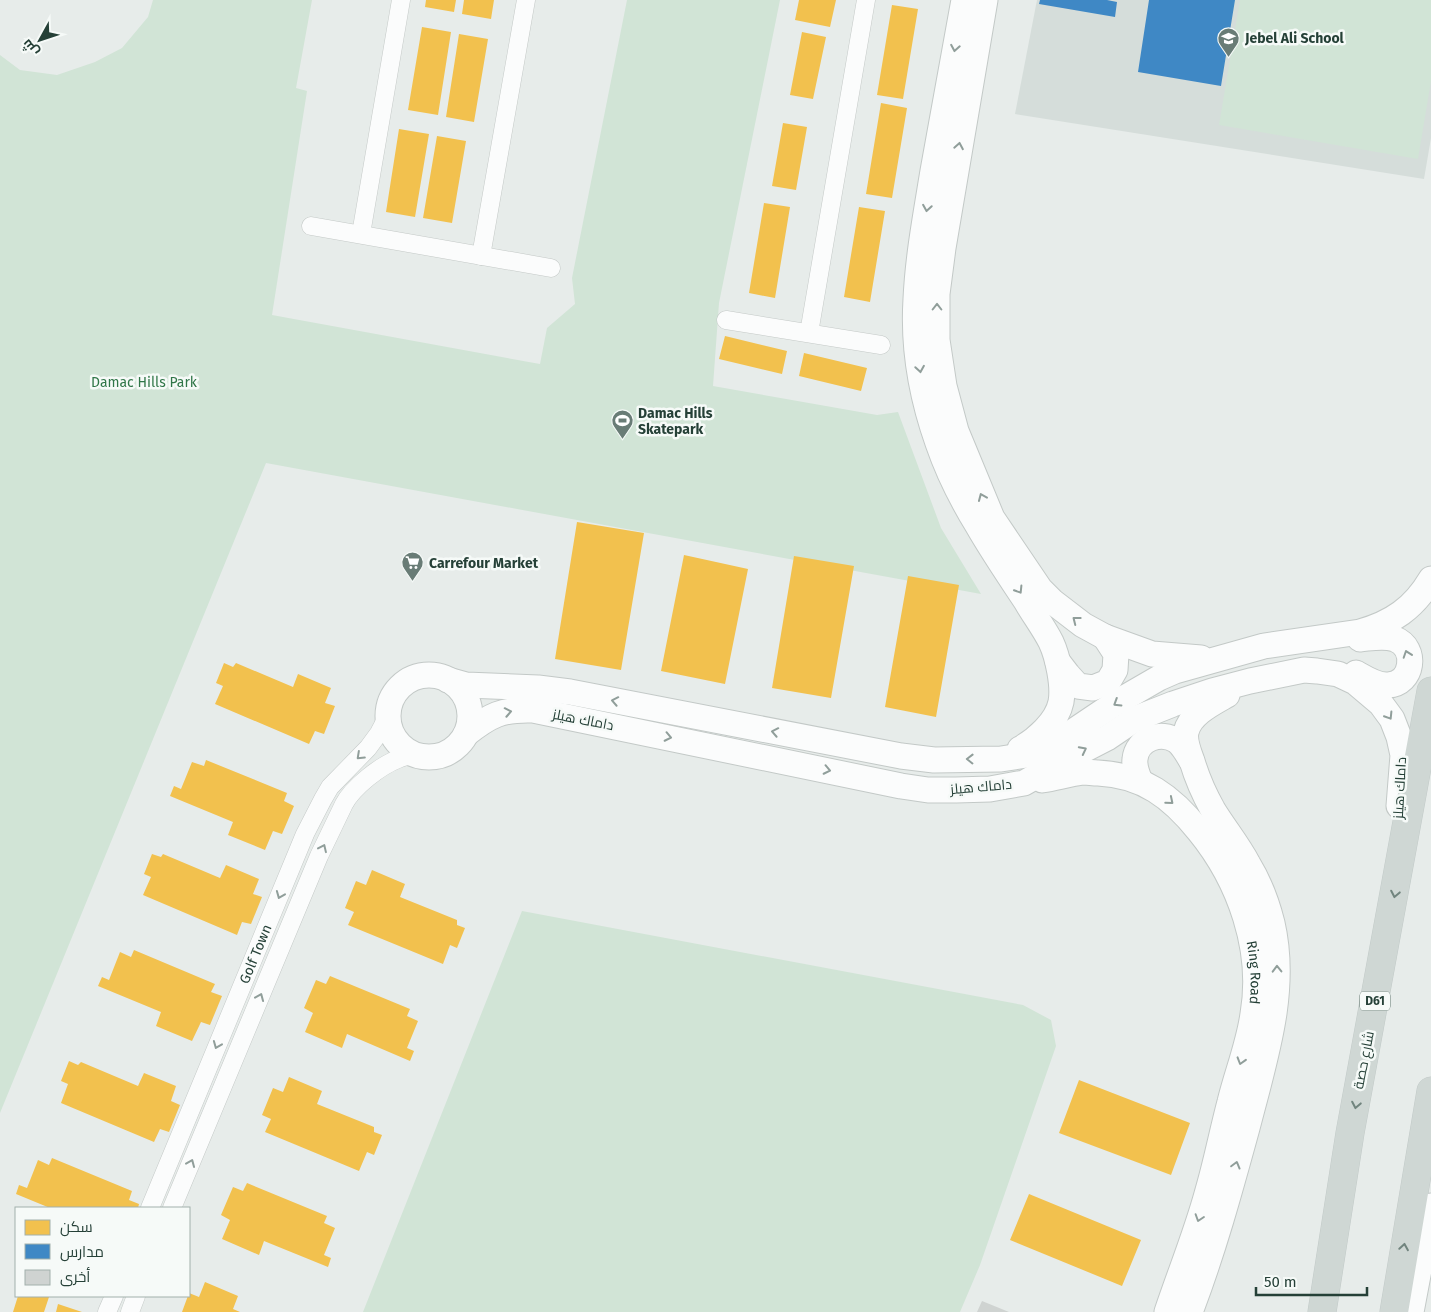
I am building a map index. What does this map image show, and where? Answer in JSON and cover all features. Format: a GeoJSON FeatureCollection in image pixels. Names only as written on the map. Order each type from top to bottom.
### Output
{"type":"FeatureCollection","features":[{"type":"Feature","properties":{"kind":"main road","name":"شارع حصة"},"geometry":{"type":"LineString","coordinates":[[1322,1312],[1350,1133],[1431,691]]}},
{"type":"Feature","properties":{"kind":"main road"},"geometry":{"type":"LineString","coordinates":[[1394,1312],[1431,1091]]}},
{"type":"Feature","properties":{"kind":"street"},"geometry":{"type":"LineString","coordinates":[[361,234],[401,0]]}},
{"type":"Feature","properties":{"kind":"street"},"geometry":{"type":"LineString","coordinates":[[481,256],[526,0]]}},
{"type":"Feature","properties":{"kind":"street"},"geometry":{"type":"LineString","coordinates":[[809,333],[866,0]]}},
{"type":"Feature","properties":{"kind":"street"},"geometry":{"type":"LineString","coordinates":[[964,0],[920,254],[916,301],[917,348],[924,395],[937,441],[955,485],[978,527],[1052,642],[1061,675],[1061,702],[1042,734],[1001,759]]}},
{"type":"Feature","properties":{"kind":"street"},"geometry":{"type":"LineString","coordinates":[[985,0],[944,238],[937,294],[938,340],[944,386],[956,431],[992,518],[1040,588],[1083,625],[1105,637],[1152,654],[1217,659]]}},
{"type":"Feature","properties":{"kind":"street"},"geometry":{"type":"LineString","coordinates":[[311,226],[551,268]]}},
{"type":"Feature","properties":{"kind":"street"},"geometry":{"type":"LineString","coordinates":[[726,320],[881,344]]}},
{"type":"Feature","properties":{"kind":"street","name":"داماك هيلز"},"geometry":{"type":"LineString","coordinates":[[448,680],[466,685],[538,688],[570,692],[901,756],[934,760],[1001,759],[1033,754],[1056,743],[1114,704],[1175,671],[1264,646],[1360,632],[1375,628],[1390,621],[1415,602],[1431,579]]}},
{"type":"Feature","properties":{"kind":"street"},"geometry":{"type":"LineString","coordinates":[[1058,662],[1078,686],[1093,688],[1108,682],[1115,670],[1116,654],[1105,637]]}},
{"type":"Feature","properties":{"kind":"street"},"geometry":{"type":"LineString","coordinates":[[1316,638],[1335,640],[1386,637],[1396,639],[1403,644],[1408,652],[1410,661],[1408,670],[1403,678],[1396,684],[1386,686],[1339,667],[1317,671]]}},
{"type":"Feature","properties":{"kind":"street","name":"داماك هيلز"},"geometry":{"type":"LineString","coordinates":[[466,734],[480,722],[497,714],[515,710],[533,710],[901,786],[928,790],[990,789],[1024,783],[1106,738],[1135,719],[1188,699],[1304,670],[1317,671],[1338,674],[1355,682],[1381,704],[1392,720],[1399,737],[1403,755],[1397,835],[1403,852]]}},
{"type":"Feature","properties":{"kind":"street"},"geometry":{"type":"LineString","coordinates":[[428,675],[448,680],[460,690],[468,704],[470,719],[466,734],[453,750],[434,757],[423,757],[403,748],[395,739],[390,728],[388,716],[388,708],[397,690],[406,682],[428,675]]}},
{"type":"Feature","properties":{"kind":"street","name":"Ring Road"},"geometry":{"type":"LineString","coordinates":[[1190,1312],[1204,1275],[1230,1191],[1265,1057],[1278,986],[1277,954],[1272,923],[1262,893],[1248,864],[1213,810],[1200,786],[1187,746],[1186,732],[1192,720],[1208,705],[1250,682]]}},
{"type":"Feature","properties":{"kind":"street","name":"Golf Town"},"geometry":{"type":"LineString","coordinates":[[150,1207],[305,834],[330,787],[368,748],[388,716]]}},
{"type":"Feature","properties":{"kind":"street"},"geometry":{"type":"LineString","coordinates":[[1140,781],[1135,766],[1135,757],[1138,749],[1150,738],[1159,736],[1175,740],[1191,760]]}},
{"type":"Feature","properties":{"kind":"street","name":"Golf Town"},"geometry":{"type":"LineString","coordinates":[[172,1207],[319,856],[347,798],[371,776],[398,759],[414,754]]}},
{"type":"Feature","properties":{"kind":"street","name":"Ring Road"},"geometry":{"type":"LineString","coordinates":[[1024,783],[1083,772],[1110,774],[1140,781],[1169,799],[1209,842],[1226,870],[1248,925],[1254,954],[1256,984],[1254,1014],[1207,1194],[1167,1312]]}},
{"type":"Feature","properties":{"kind":"street"},"geometry":{"type":"LineString","coordinates":[[1411,1312],[1431,1206]]}},
{"type":"Feature","properties":{"kind":"street"},"geometry":{"type":"LineString","coordinates":[[1421,1312],[1431,1247]]}},
{"type":"Feature","properties":{"kind":"street"},"geometry":{"type":"LineString","coordinates":[[107,1312],[114,1297]]}},
{"type":"Feature","properties":{"kind":"street"},"geometry":{"type":"LineString","coordinates":[[130,1312],[136,1297]]}},
{"type":"Feature","properties":{"kind":"shaded area","name":"Jebel Ali School"},"geometry":{"type":"Polygon","coordinates":[[[1037,0],[1431,0],[1431,138],[1424,179],[1015,114],[1037,0]]]}},
{"type":"Feature","properties":{"kind":"green space","name":"Damac Hills Park"},"geometry":{"type":"Polygon","coordinates":[[[153,0],[312,0],[296,88],[307,91],[272,315],[540,364],[547,328],[575,304],[572,278],[627,0],[780,0],[719,303],[713,386],[877,415],[898,412],[941,528],[981,594],[266,463],[0,1113],[0,55],[20,70],[57,75],[95,62],[122,48],[148,17],[153,0]]]}},
{"type":"Feature","properties":{"kind":"green space"},"geometry":{"type":"Polygon","coordinates":[[[1240,0],[1431,0],[1431,81],[1418,159],[1219,125],[1240,0]]]}},
{"type":"Feature","properties":{"kind":"green space"},"geometry":{"type":"Polygon","coordinates":[[[522,911],[1023,1005],[1051,1020],[1056,1046],[980,1265],[960,1312],[363,1312],[522,911]]]}},
{"type":"Feature","properties":{"kind":"building: سكن"},"geometry":{"type":"Polygon","coordinates":[[[426,0],[456,0],[454,12],[425,7],[426,0]]]}},
{"type":"Feature","properties":{"kind":"building: سكن"},"geometry":{"type":"Polygon","coordinates":[[[464,0],[494,0],[491,19],[462,14],[464,0]]]}},
{"type":"Feature","properties":{"kind":"building: سكن"},"geometry":{"type":"Polygon","coordinates":[[[799,0],[836,0],[830,27],[795,20],[799,0]]]}},
{"type":"Feature","properties":{"kind":"building: سكن"},"geometry":{"type":"Polygon","coordinates":[[[892,5],[918,9],[903,99],[877,95],[892,5]]]}},
{"type":"Feature","properties":{"kind":"building: سكن"},"geometry":{"type":"Polygon","coordinates":[[[422,27],[451,32],[438,115],[408,110],[422,27]]]}},
{"type":"Feature","properties":{"kind":"building: سكن"},"geometry":{"type":"Polygon","coordinates":[[[802,32],[826,37],[813,99],[790,95],[802,32]]]}},
{"type":"Feature","properties":{"kind":"building: سكن"},"geometry":{"type":"Polygon","coordinates":[[[459,34],[488,39],[474,122],[446,117],[459,34]]]}},
{"type":"Feature","properties":{"kind":"building: سكن"},"geometry":{"type":"Polygon","coordinates":[[[881,103],[907,108],[892,198],[866,194],[881,103]]]}},
{"type":"Feature","properties":{"kind":"building: سكن"},"geometry":{"type":"Polygon","coordinates":[[[783,123],[807,127],[796,190],[772,186],[783,123]]]}},
{"type":"Feature","properties":{"kind":"building: سكن"},"geometry":{"type":"Polygon","coordinates":[[[399,129],[429,134],[415,217],[386,212],[399,129]]]}},
{"type":"Feature","properties":{"kind":"building: سكن"},"geometry":{"type":"Polygon","coordinates":[[[437,136],[466,141],[452,223],[423,218],[437,136]]]}},
{"type":"Feature","properties":{"kind":"building: سكن"},"geometry":{"type":"Polygon","coordinates":[[[764,203],[790,207],[775,298],[749,293],[764,203]]]}},
{"type":"Feature","properties":{"kind":"building: سكن"},"geometry":{"type":"Polygon","coordinates":[[[859,207],[885,211],[870,302],[844,297],[859,207]]]}},
{"type":"Feature","properties":{"kind":"building: سكن"},"geometry":{"type":"Polygon","coordinates":[[[725,336],[787,351],[782,374],[719,359],[725,336]]]}},
{"type":"Feature","properties":{"kind":"building: سكن"},"geometry":{"type":"Polygon","coordinates":[[[804,353],[867,368],[861,391],[799,376],[804,353]]]}},
{"type":"Feature","properties":{"kind":"building: سكن"},"geometry":{"type":"Polygon","coordinates":[[[577,522],[644,533],[621,670],[555,659],[577,522]]]}},
{"type":"Feature","properties":{"kind":"building: سكن"},"geometry":{"type":"Polygon","coordinates":[[[684,555],[748,569],[725,684],[661,671],[684,555]]]}},
{"type":"Feature","properties":{"kind":"building: سكن"},"geometry":{"type":"Polygon","coordinates":[[[794,556],[854,566],[831,698],[772,688],[794,556]]]}},
{"type":"Feature","properties":{"kind":"building: سكن"},"geometry":{"type":"Polygon","coordinates":[[[908,576],[959,585],[936,717],[885,707],[908,576]]]}},
{"type":"Feature","properties":{"kind":"building: سكن"},"geometry":{"type":"Polygon","coordinates":[[[224,663],[233,667],[236,663],[293,687],[298,674],[331,688],[325,703],[335,706],[324,734],[315,731],[309,744],[215,704],[223,686],[216,683],[224,663]]]}},
{"type":"Feature","properties":{"kind":"building: سكن"},"geometry":{"type":"Polygon","coordinates":[[[206,760],[287,793],[284,801],[294,806],[282,834],[273,831],[265,850],[228,835],[233,822],[170,796],[174,786],[181,789],[192,762],[204,766],[206,760]]]}},
{"type":"Feature","properties":{"kind":"building: سكن"},"geometry":{"type":"Polygon","coordinates":[[[152,854],[161,857],[163,854],[220,878],[226,865],[259,879],[253,894],[262,897],[251,924],[242,922],[237,935],[143,895],[151,877],[144,874],[152,854]]]}},
{"type":"Feature","properties":{"kind":"building: سكن"},"geometry":{"type":"Polygon","coordinates":[[[372,870],[405,884],[400,897],[457,920],[457,925],[465,928],[457,948],[450,945],[443,964],[348,925],[354,912],[345,908],[356,881],[366,885],[372,870]]]}},
{"type":"Feature","properties":{"kind":"building: سكن"},"geometry":{"type":"Polygon","coordinates":[[[134,950],[215,984],[211,992],[222,996],[210,1025],[201,1022],[192,1041],[156,1026],[161,1012],[98,986],[102,977],[109,980],[120,952],[131,957],[134,950]]]}},
{"type":"Feature","properties":{"kind":"building: سكن"},"geometry":{"type":"Polygon","coordinates":[[[330,976],[410,1009],[407,1016],[418,1021],[407,1048],[414,1051],[410,1061],[347,1034],[342,1048],[305,1032],[313,1013],[304,1008],[316,980],[326,984],[330,976]]]}},
{"type":"Feature","properties":{"kind":"building: سكن"},"geometry":{"type":"Polygon","coordinates":[[[69,1061],[78,1065],[81,1062],[138,1086],[144,1073],[176,1086],[171,1101],[180,1105],[169,1132],[160,1129],[154,1142],[61,1103],[68,1084],[61,1081],[69,1061]]]}},
{"type":"Feature","properties":{"kind":"building: سكن"},"geometry":{"type":"Polygon","coordinates":[[[289,1077],[322,1091],[317,1104],[374,1127],[374,1132],[382,1135],[374,1155],[367,1152],[359,1171],[265,1132],[271,1119],[262,1115],[273,1088],[283,1092],[289,1077]]]}},
{"type":"Feature","properties":{"kind":"building: سكن"},"geometry":{"type":"Polygon","coordinates":[[[1079,1080],[1190,1123],[1171,1175],[1059,1133],[1079,1080]]]}},
{"type":"Feature","properties":{"kind":"building: سكن"},"geometry":{"type":"Polygon","coordinates":[[[52,1158],[132,1191],[129,1200],[139,1204],[138,1207],[48,1207],[16,1194],[19,1185],[27,1188],[38,1160],[49,1165],[52,1158]]]}},
{"type":"Feature","properties":{"kind":"building: سكن"},"geometry":{"type":"Polygon","coordinates":[[[247,1183],[327,1216],[324,1223],[335,1228],[324,1255],[331,1258],[328,1267],[264,1241],[259,1255],[222,1239],[230,1220],[221,1215],[233,1187],[243,1191],[247,1183]]]}},
{"type":"Feature","properties":{"kind":"building: سكن"},"geometry":{"type":"Polygon","coordinates":[[[1029,1194],[1141,1240],[1122,1286],[1010,1240],[1029,1194]]]}},
{"type":"Feature","properties":{"kind":"building: سكن"},"geometry":{"type":"Polygon","coordinates":[[[205,1282],[238,1296],[233,1309],[240,1312],[182,1312],[190,1293],[199,1297],[205,1282]]]}},
{"type":"Feature","properties":{"kind":"building: سكن"},"geometry":{"type":"Polygon","coordinates":[[[18,1297],[49,1297],[44,1312],[13,1312],[18,1297]]]}},
{"type":"Feature","properties":{"kind":"building: سكن"},"geometry":{"type":"Polygon","coordinates":[[[58,1304],[82,1312],[56,1312],[58,1304]]]}},
{"type":"Feature","properties":{"kind":"building: مدارس"},"geometry":{"type":"Polygon","coordinates":[[[1040,0],[1107,0],[1117,2],[1115,17],[1039,4],[1040,0]]]}},
{"type":"Feature","properties":{"kind":"building: مدارس"},"geometry":{"type":"Polygon","coordinates":[[[1149,0],[1235,0],[1221,86],[1138,72],[1149,0]]]}},
{"type":"Feature","properties":{"kind":"building: أخرى"},"geometry":{"type":"Polygon","coordinates":[[[982,1301],[1009,1312],[977,1312],[982,1301]]]}},
{"type":"Feature","properties":{"kind":"place","name":"Jebel Ali School"},"geometry":{"type":"Point","coordinates":[1229,57]}},
{"type":"Feature","properties":{"kind":"place","name":"Damac Hills Skatepark"},"geometry":{"type":"Point","coordinates":[622,440]}},
{"type":"Feature","properties":{"kind":"place","name":"Carrefour Market"},"geometry":{"type":"Point","coordinates":[413,582]}}]}
